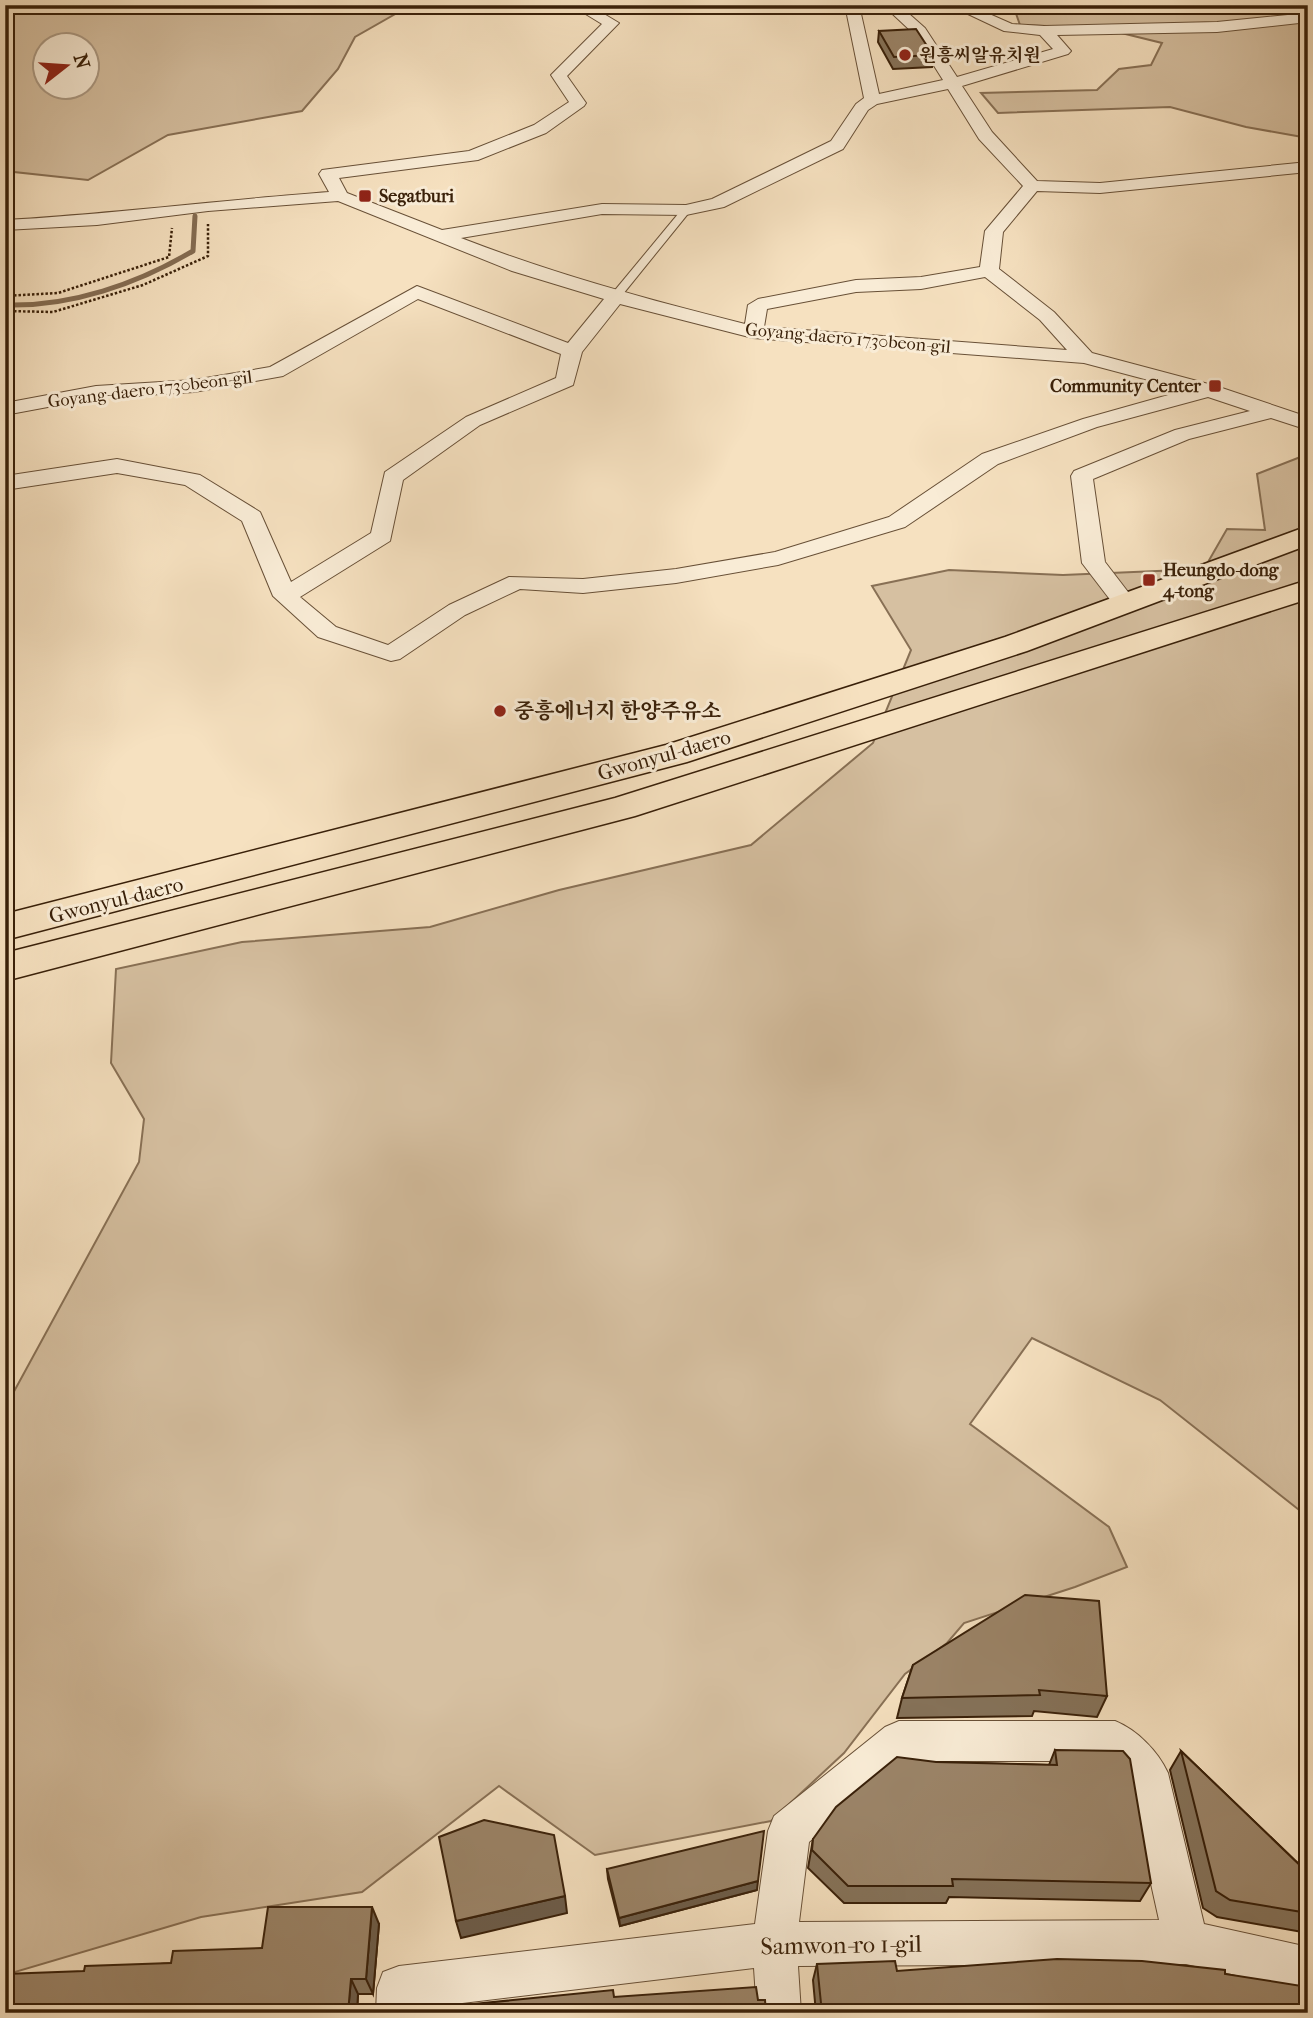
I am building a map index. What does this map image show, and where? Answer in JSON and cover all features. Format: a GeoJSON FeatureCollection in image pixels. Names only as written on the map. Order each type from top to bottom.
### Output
{"type":"FeatureCollection","features":[{"type":"Feature","properties":{"kind":"main road","name":"Gwonyul-daero"},"geometry":{"type":"LineString","coordinates":[[5,927],[675,754],[1016,644],[1308,535]]}},
{"type":"Feature","properties":{"kind":"main road","name":"Gwonyul-daero"},"geometry":{"type":"LineString","coordinates":[[5,967],[623,808],[1308,589]]}},
{"type":"Feature","properties":{"kind":"street"},"geometry":{"type":"LineString","coordinates":[[340,196],[328,174],[472,156],[540,129],[578,103],[559,75],[611,23],[578,5]]}},
{"type":"Feature","properties":{"kind":"street"},"geometry":{"type":"LineString","coordinates":[[852,5],[872,100]]}},
{"type":"Feature","properties":{"kind":"street"},"geometry":{"type":"LineString","coordinates":[[896,11],[930,12],[957,6],[1009,28],[1044,30],[1217,27],[1308,17]]}},
{"type":"Feature","properties":{"kind":"street"},"geometry":{"type":"LineString","coordinates":[[896,11],[920,31],[985,135],[1032,186],[1100,188],[1308,167]]}},
{"type":"Feature","properties":{"kind":"street"},"geometry":{"type":"LineString","coordinates":[[443,236],[602,209],[685,210],[718,203],[837,145],[862,107],[872,100],[954,83],[1063,51],[1044,30]]}},
{"type":"Feature","properties":{"kind":"street"},"geometry":{"type":"LineString","coordinates":[[989,271],[994,231],[1032,186]]}},
{"type":"Feature","properties":{"kind":"street","name":"Goyang-daero 1730beon-gil"},"geometry":{"type":"LineString","coordinates":[[5,225],[97,220],[208,206],[340,196],[519,267],[615,297],[753,332],[1085,357],[1209,390],[1308,424]]}},
{"type":"Feature","properties":{"kind":"street"},"geometry":{"type":"LineString","coordinates":[[17,206],[51,209],[97,220]]}},
{"type":"Feature","properties":{"kind":"street"},"geometry":{"type":"LineString","coordinates":[[753,332],[758,305],[856,286],[921,282],[989,271],[1047,316],[1085,357]]}},
{"type":"Feature","properties":{"kind":"street","name":"Goyang-daero 1730beon-gil"},"geometry":{"type":"LineString","coordinates":[[5,409],[96,393],[194,386],[275,372],[417,292],[572,351]]}},
{"type":"Feature","properties":{"kind":"street"},"geometry":{"type":"LineString","coordinates":[[285,596],[382,536],[393,477],[473,421],[566,382],[572,351],[615,297]]}},
{"type":"Feature","properties":{"kind":"street"},"geometry":{"type":"LineString","coordinates":[[5,483],[117,466],[192,480],[252,517],[285,596],[327,632],[391,654],[457,610],[517,582],[583,586],[676,576],[778,558],[897,522],[990,459],[1090,422],[1209,390]]}},
{"type":"Feature","properties":{"kind":"street"},"geometry":{"type":"LineString","coordinates":[[1125,605],[1094,563],[1082,476],[1182,434],[1271,412]]}},
{"type":"Feature","properties":{"kind":"street"},"geometry":{"type":"LineString","coordinates":[[779,2013],[774,1944],[789,1831],[899,1741],[1115,1741],[1147,1773],[1186,1942]]}},
{"type":"Feature","properties":{"kind":"street","name":"Samwon-ro 1-gil"},"geometry":{"type":"LineString","coordinates":[[398,2013],[399,1988],[774,1944],[1186,1942],[1308,1969]]}},
{"type":"Feature","properties":{"kind":"lane"},"geometry":{"type":"LineString","coordinates":[[615,297],[685,210]]}},
{"type":"Feature","properties":{"kind":"path"},"geometry":{"type":"LineString","coordinates":[[5,311],[53,312],[143,285],[208,256],[208,206]]}},
{"type":"Feature","properties":{"kind":"path"},"geometry":{"type":"LineString","coordinates":[[5,296],[58,293],[169,257],[174,212]]}},
{"type":"Feature","properties":{"kind":"shaded area"},"geometry":{"type":"Polygon","coordinates":[[[5,5],[411,5],[355,37],[338,69],[302,111],[168,135],[88,180],[5,171],[5,5]]]}},
{"type":"Feature","properties":{"kind":"shaded area"},"geometry":{"type":"Polygon","coordinates":[[[1013,5],[1308,5],[1308,138],[1246,127],[1170,107],[998,113],[981,93],[1097,90],[1119,69],[1151,65],[1162,43],[1101,28],[1020,25],[1013,5]]]}},
{"type":"Feature","properties":{"kind":"shaded area"},"geometry":{"type":"Polygon","coordinates":[[[1308,454],[1308,1517],[1160,1400],[1032,1338],[970,1424],[1109,1527],[1127,1567],[964,1623],[947,1643],[905,1674],[844,1753],[771,1821],[595,1855],[499,1786],[362,1892],[201,1917],[5,1975],[5,1408],[139,1162],[144,1119],[111,1063],[116,969],[242,942],[430,927],[559,890],[751,845],[873,743],[911,650],[872,586],[949,570],[1063,575],[1204,569],[1227,529],[1265,530],[1257,474],[1308,454]]]}},
{"type":"Feature","properties":{"kind":"building"},"geometry":{"type":"Polygon","coordinates":[[[916,29],[933,55],[894,57],[879,31],[916,29]]]}},
{"type":"Feature","properties":{"kind":"building"},"geometry":{"type":"Polygon","coordinates":[[[1025,1595],[1099,1601],[1107,1696],[1039,1690],[1040,1695],[902,1698],[913,1665],[1025,1595]]]}},
{"type":"Feature","properties":{"kind":"building"},"geometry":{"type":"Polygon","coordinates":[[[1055,1750],[1123,1751],[1130,1759],[1151,1883],[952,1879],[953,1886],[848,1886],[812,1850],[813,1839],[836,1807],[897,1757],[936,1762],[1057,1765],[1055,1750]]]}},
{"type":"Feature","properties":{"kind":"building"},"geometry":{"type":"Polygon","coordinates":[[[1181,1751],[1308,1873],[1308,1913],[1230,1900],[1216,1891],[1181,1751]]]}},
{"type":"Feature","properties":{"kind":"building"},"geometry":{"type":"Polygon","coordinates":[[[484,1820],[554,1835],[565,1896],[456,1921],[439,1837],[484,1820]]]}},
{"type":"Feature","properties":{"kind":"building"},"geometry":{"type":"Polygon","coordinates":[[[764,1831],[758,1881],[619,1918],[607,1869],[764,1831]]]}},
{"type":"Feature","properties":{"kind":"building"},"geometry":{"type":"Polygon","coordinates":[[[268,1907],[372,1907],[366,1979],[351,1979],[348,2013],[5,2013],[5,1974],[84,1971],[85,1966],[171,1963],[173,1951],[262,1948],[268,1907]]]}},
{"type":"Feature","properties":{"kind":"building"},"geometry":{"type":"Polygon","coordinates":[[[1057,1959],[1142,1961],[1225,1970],[1225,1974],[1308,1987],[1308,2013],[822,2013],[817,1964],[895,1961],[897,1971],[1057,1959]]]}},
{"type":"Feature","properties":{"kind":"building"},"geometry":{"type":"Polygon","coordinates":[[[756,1987],[758,2000],[765,2000],[766,2013],[467,2013],[474,2004],[613,1990],[614,1997],[756,1987]]]}},
{"type":"Feature","properties":{"kind":"waterway"},"geometry":{"type":"LineString","coordinates":[[5,305],[30,305],[79,297],[149,274],[193,251],[195,216]]}},
{"type":"Feature","properties":{"kind":"place","name":"원흥씨알유치원"},"geometry":{"type":"Point","coordinates":[905,55]}},
{"type":"Feature","properties":{"kind":"place","name":"Segatburi"},"geometry":{"type":"Point","coordinates":[365,196]}},
{"type":"Feature","properties":{"kind":"place","name":"Community Center"},"geometry":{"type":"Point","coordinates":[1215,386]}},
{"type":"Feature","properties":{"kind":"place","name":"Heungdo-dong 4-tong"},"geometry":{"type":"Point","coordinates":[1149,580]}},
{"type":"Feature","properties":{"kind":"place","name":"중흥에너지 한양주유소"},"geometry":{"type":"Point","coordinates":[500,711]}}]}
